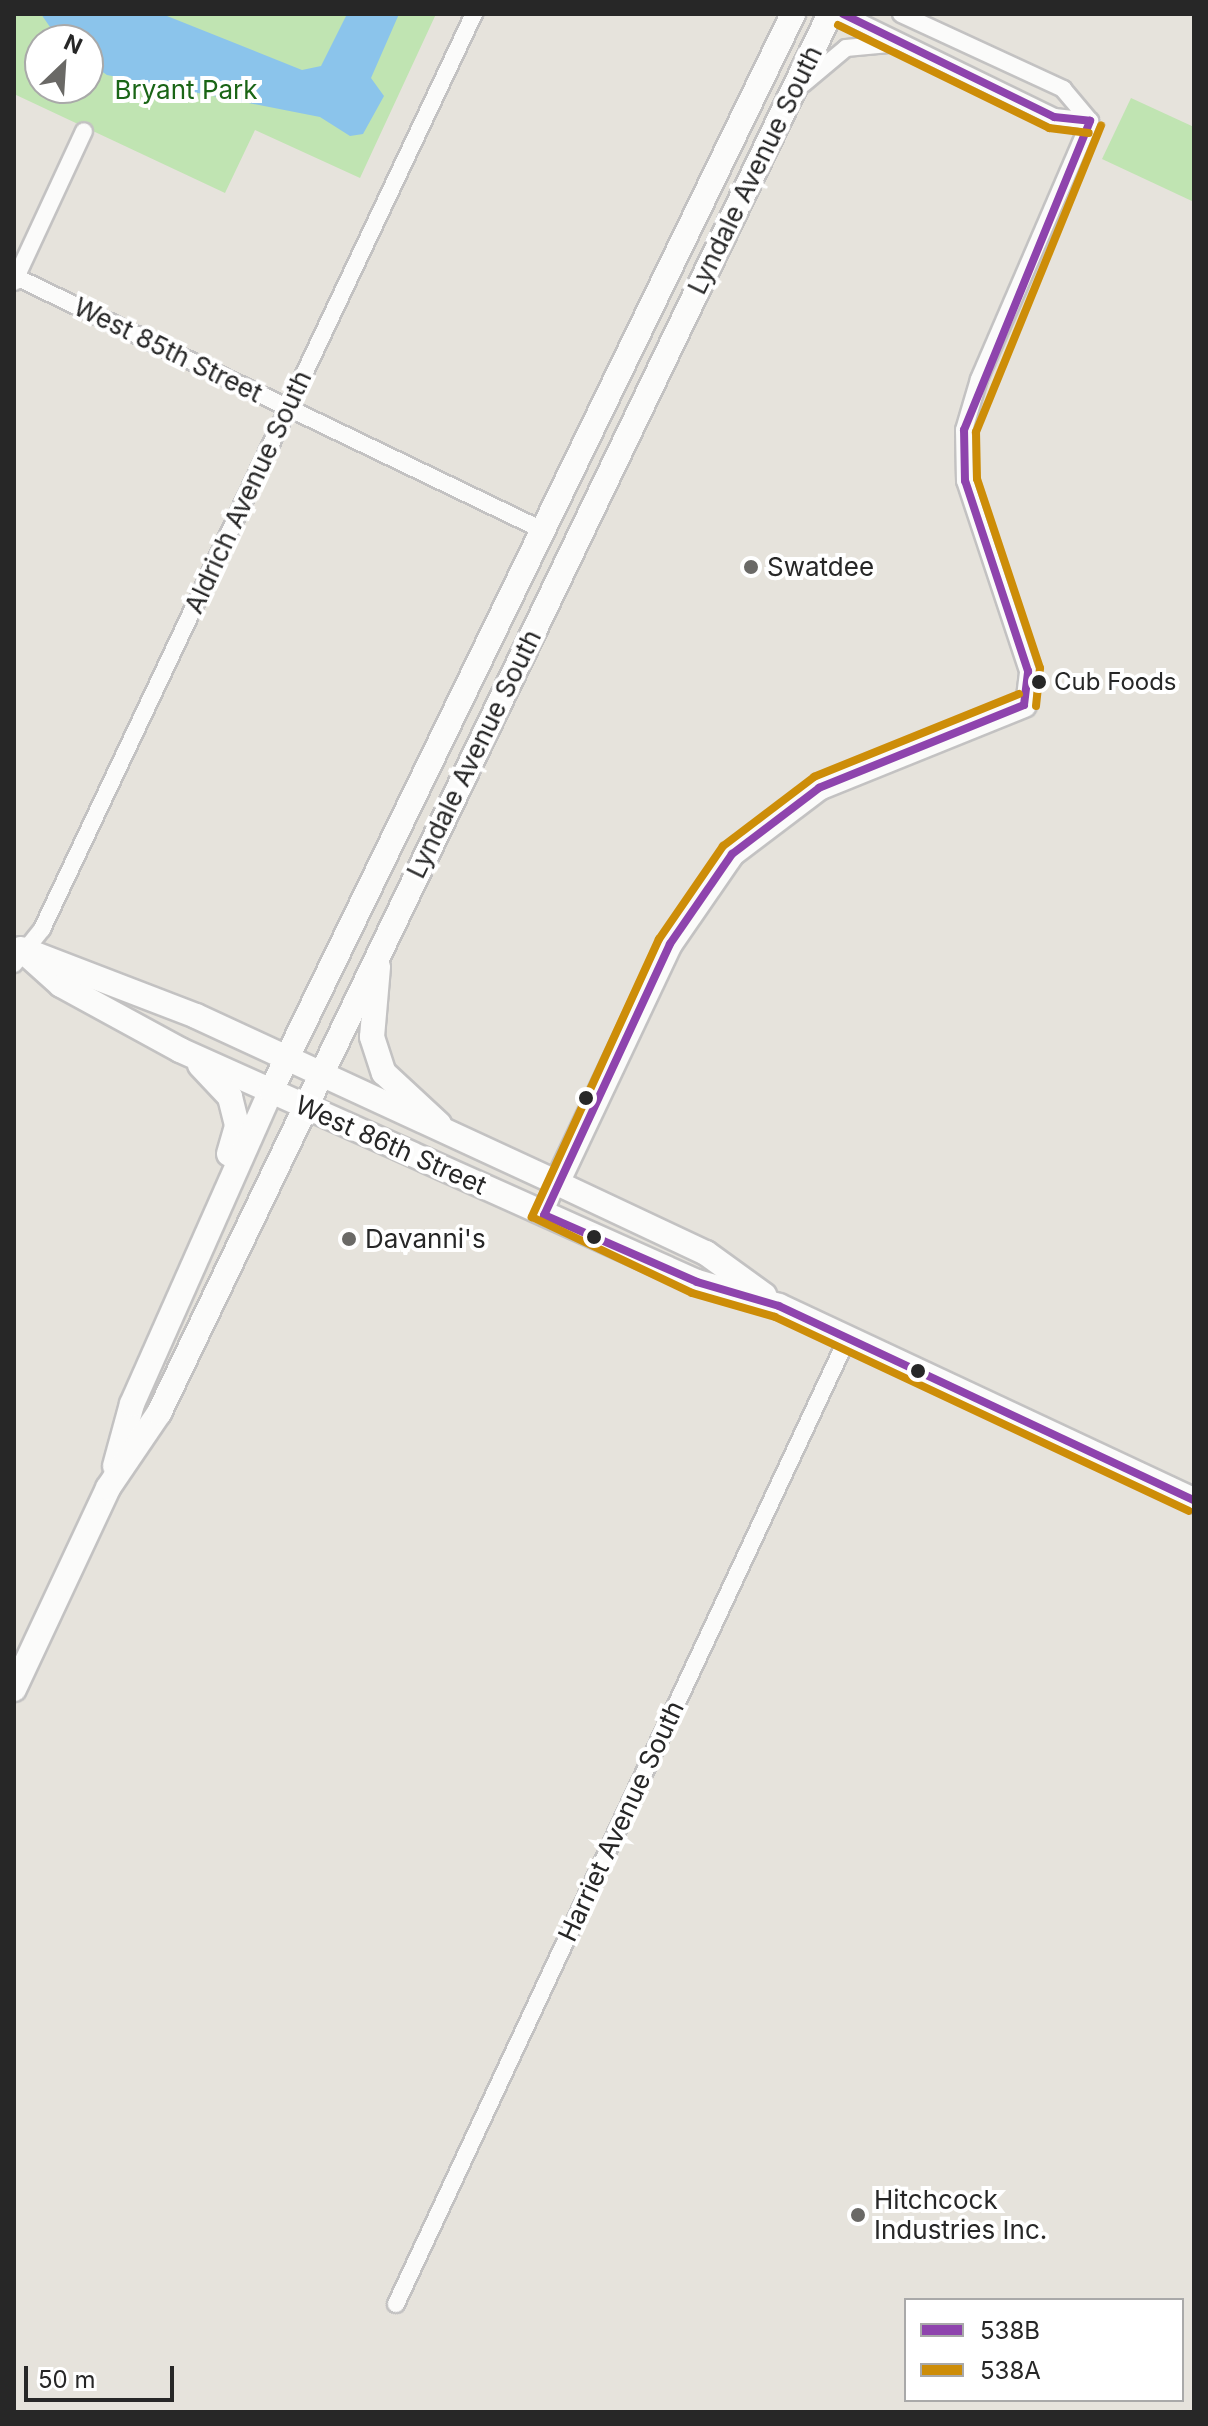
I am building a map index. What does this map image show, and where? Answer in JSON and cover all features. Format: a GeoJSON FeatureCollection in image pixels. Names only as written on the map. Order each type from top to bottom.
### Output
{"type":"FeatureCollection","features":[{"type":"Feature","properties":{"kind":"main road","name":"Lyndale Avenue South"},"geometry":{"type":"LineString","coordinates":[[14,1689],[108,1488],[132,1404],[271,1091],[538,528],[793,14]]}},
{"type":"Feature","properties":{"kind":"main road","name":"Lyndale Avenue South"},"geometry":{"type":"LineString","coordinates":[[108,1488],[159,1413],[830,14]]}},
{"type":"Feature","properties":{"kind":"main road"},"geometry":{"type":"LineString","coordinates":[[557,1183],[670,944],[732,854],[819,788],[1024,705]]}},
{"type":"Feature","properties":{"kind":"main road","name":"West 86th Street"},"geometry":{"type":"LineString","coordinates":[[16,953],[61,985],[186,1053],[697,1282],[779,1306],[1194,1500]]}},
{"type":"Feature","properties":{"kind":"main road","name":"West 86th Street"},"geometry":{"type":"LineString","coordinates":[[16,953],[74,963],[557,1183],[706,1253],[779,1306]]}},
{"type":"Feature","properties":{"kind":"main road"},"geometry":{"type":"LineString","coordinates":[[379,953],[372,1037],[384,1073],[449,1134]]}},
{"type":"Feature","properties":{"kind":"main road"},"geometry":{"type":"LineString","coordinates":[[186,1053],[230,1097],[237,1126],[232,1177]]}},
{"type":"Feature","properties":{"kind":"street","name":"Aldrich Avenue South"},"geometry":{"type":"LineString","coordinates":[[16,953],[42,929],[474,14]]}},
{"type":"Feature","properties":{"kind":"street"},"geometry":{"type":"LineString","coordinates":[[843,14],[903,46],[1054,117],[1090,121]]}},
{"type":"Feature","properties":{"kind":"street"},"geometry":{"type":"LineString","coordinates":[[901,14],[1063,89],[1090,121]]}},
{"type":"Feature","properties":{"kind":"street"},"geometry":{"type":"LineString","coordinates":[[916,14],[929,27]]}},
{"type":"Feature","properties":{"kind":"street"},"geometry":{"type":"LineString","coordinates":[[790,96],[846,48],[903,46]]}},
{"type":"Feature","properties":{"kind":"street"},"geometry":{"type":"LineString","coordinates":[[1024,705],[1028,671],[965,481],[964,430],[979,379],[1090,121]]}},
{"type":"Feature","properties":{"kind":"street"},"geometry":{"type":"LineString","coordinates":[[15,278],[84,131]]}},
{"type":"Feature","properties":{"kind":"street","name":"West 85th Street"},"geometry":{"type":"LineString","coordinates":[[15,278],[538,528]]}},
{"type":"Feature","properties":{"kind":"street"},"geometry":{"type":"LineString","coordinates":[[544,1215],[557,1183]]}},
{"type":"Feature","properties":{"kind":"street","name":"Harriet Avenue South"},"geometry":{"type":"LineString","coordinates":[[396,2304],[847,1339]]}},
{"type":"Feature","properties":{"kind":"green space","name":"Bryant Park"},"geometry":{"type":"Polygon","coordinates":[[[14,14],[436,14],[360,178],[255,130],[225,193],[35,104],[104,104],[104,24],[24,24],[24,99],[14,94],[14,14]]]}},
{"type":"Feature","properties":{"kind":"green space"},"geometry":{"type":"Polygon","coordinates":[[[1131,98],[1194,127],[1194,202],[1102,159],[1131,98]]]}},
{"type":"Feature","properties":{"kind":"water"},"geometry":{"type":"Polygon","coordinates":[[[41,14],[162,14],[302,70],[321,66],[347,14],[399,14],[371,78],[384,96],[363,134],[350,136],[320,117],[107,75],[104,73],[104,24],[48,24],[41,14]]]}},
{"type":"Feature","properties":{"kind":"transit line","name":"538B"},"geometry":{"type":"LineString","coordinates":[[843,14],[1054,117],[1090,121]]}},
{"type":"Feature","properties":{"kind":"transit line","name":"538A"},"geometry":{"type":"LineString","coordinates":[[838,25],[1049,128],[1089,133]]}},
{"type":"Feature","properties":{"kind":"transit line","name":"538B"},"geometry":{"type":"LineString","coordinates":[[1024,705],[1028,671],[965,481],[964,430],[1090,121]]}},
{"type":"Feature","properties":{"kind":"transit line","name":"538A"},"geometry":{"type":"LineString","coordinates":[[1036,706],[1040,668],[977,479],[976,432],[1101,126]]}},
{"type":"Feature","properties":{"kind":"transit line","name":"538A"},"geometry":{"type":"LineString","coordinates":[[1019,694],[814,777],[723,846],[659,939],[532,1217],[692,1293],[775,1317],[1189,1511]]}},
{"type":"Feature","properties":{"kind":"transit line","name":"538B"},"geometry":{"type":"LineString","coordinates":[[1024,705],[819,788],[732,854],[670,944],[544,1215],[697,1282],[779,1306],[1194,1500]]}},
{"type":"Feature","properties":{"kind":"place","name":"Swatdee"},"geometry":{"type":"Point","coordinates":[751,567]}},
{"type":"Feature","properties":{"kind":"place","name":"Cub Foods"},"geometry":{"type":"Point","coordinates":[1039,682]}},
{"type":"Feature","properties":{"kind":"place","name":"Davanni's"},"geometry":{"type":"Point","coordinates":[349,1239]}},
{"type":"Feature","properties":{"kind":"place","name":"Hitchcock Industries Inc."},"geometry":{"type":"Point","coordinates":[858,2215]}}]}
